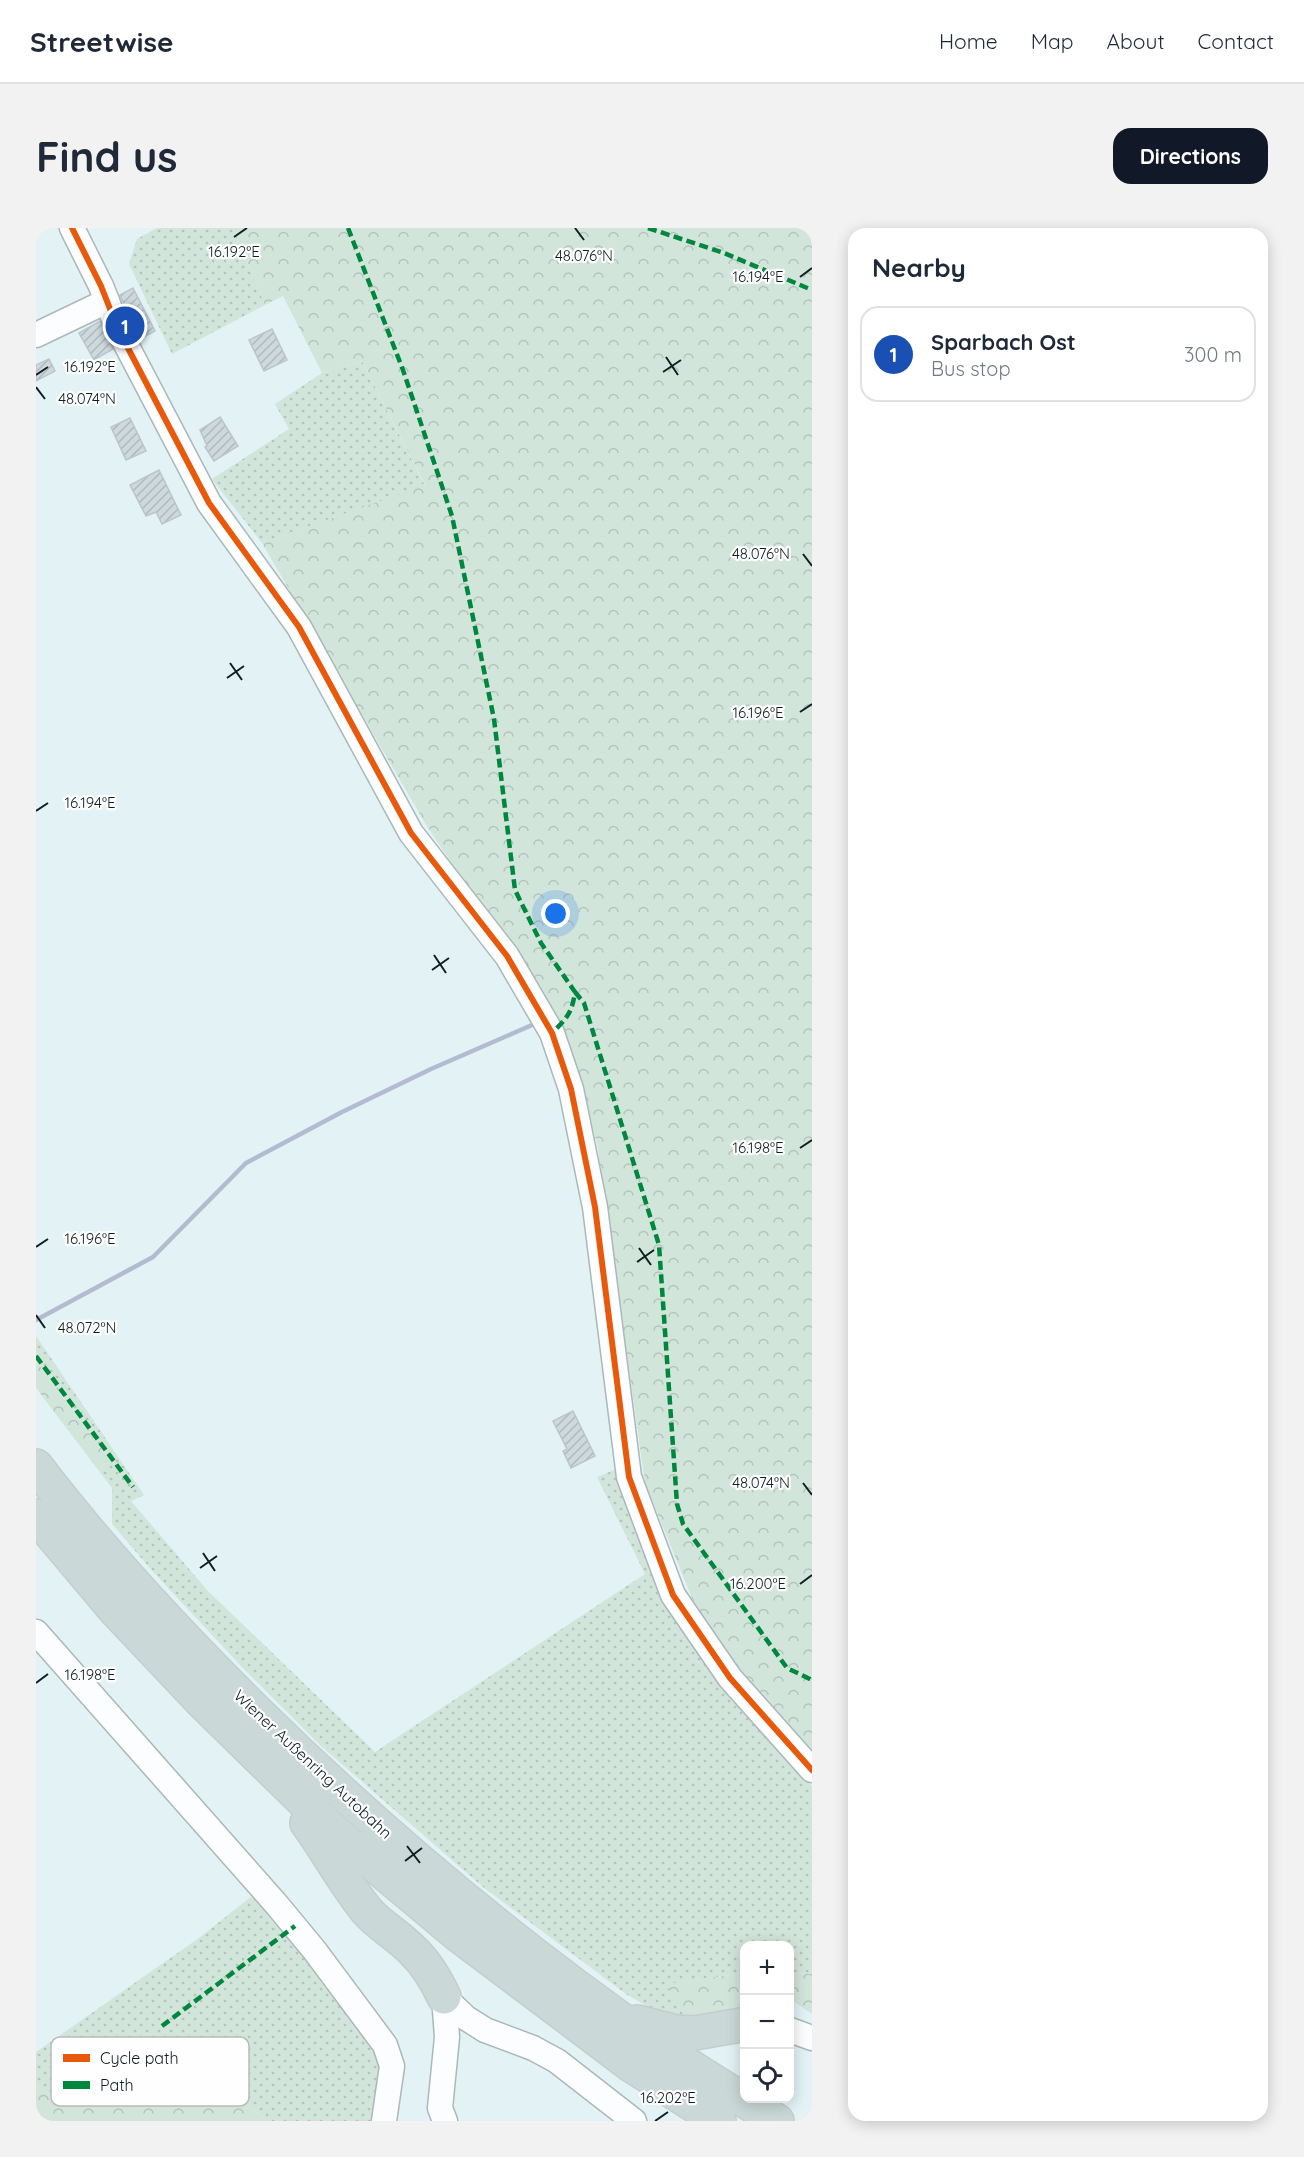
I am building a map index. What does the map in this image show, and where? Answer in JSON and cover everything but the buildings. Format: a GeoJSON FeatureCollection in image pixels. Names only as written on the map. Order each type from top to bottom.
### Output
{"type":"FeatureCollection","features":[{"type":"Feature","properties":{"kind":"highway","name":"Wiener Außenring Autobahn"},"geometry":{"type":"LineString","coordinates":[[36,1466],[116,1564],[195,1652],[321,1776],[392,1839],[485,1916],[618,2017],[662,2048],[777,2121]]}},
{"type":"Feature","properties":{"kind":"highway","name":"Wiener Außenring Autobahn"},"geometry":{"type":"LineString","coordinates":[[36,1516],[115,1610],[202,1702],[335,1832],[457,1934],[631,2065],[719,2121]]}},
{"type":"Feature","properties":{"kind":"highway"},"geometry":{"type":"LineString","coordinates":[[261,1761],[326,1848],[345,1884],[370,1914],[413,1950],[432,1973],[444,1997]]}},
{"type":"Feature","properties":{"kind":"highway"},"geometry":{"type":"LineString","coordinates":[[618,2017],[676,2032],[695,2033],[740,2025]]}},
{"type":"Feature","properties":{"kind":"street"},"geometry":{"type":"LineString","coordinates":[[72,228],[118,329],[209,503],[299,627],[411,833],[507,956],[552,1033],[571,1089],[596,1207],[629,1477],[674,1595],[730,1678],[812,1770]]}},
{"type":"Feature","properties":{"kind":"street"},"geometry":{"type":"LineString","coordinates":[[36,335],[107,301]]}},
{"type":"Feature","properties":{"kind":"street"},"geometry":{"type":"LineString","coordinates":[[36,1632],[277,1905],[315,1951],[385,2045],[393,2066],[384,2121]]}},
{"type":"Feature","properties":{"kind":"street"},"geometry":{"type":"LineString","coordinates":[[444,1997],[447,2037],[440,2108],[445,2121]]}},
{"type":"Feature","properties":{"kind":"street"},"geometry":{"type":"LineString","coordinates":[[444,1997],[466,2018],[485,2030],[533,2048],[557,2061],[634,2121]]}},
{"type":"Feature","properties":{"kind":"street"},"geometry":{"type":"LineString","coordinates":[[794,2032],[812,2038]]}},
{"type":"Feature","properties":{"kind":"green space"},"geometry":{"type":"Polygon","coordinates":[[[157,228],[233,228],[265,305],[172,354],[129,264],[137,239],[157,228]]]}},
{"type":"Feature","properties":{"kind":"green space"},"geometry":{"type":"Polygon","coordinates":[[[233,228],[812,228],[812,1758],[703,1625],[645,1483],[597,1143],[563,1033],[425,823],[262,543],[425,485],[362,361],[322,373],[283,296],[265,305],[233,228]]]}},
{"type":"Feature","properties":{"kind":"green space"},"geometry":{"type":"Polygon","coordinates":[[[362,361],[425,486],[262,543],[212,479],[289,429],[275,404],[322,373],[362,361]]]}},
{"type":"Feature","properties":{"kind":"green space"},"geometry":{"type":"Polygon","coordinates":[[[36,1336],[144,1495],[131,1501],[207,1590],[375,1752],[645,1574],[597,1477],[614,1470],[635,1523],[785,1754],[812,1786],[812,1974],[794,1973],[794,1941],[740,1941],[740,1974],[667,1984],[688,2022],[667,2018],[626,1994],[483,1887],[321,1746],[241,1666],[112,1524],[112,1488],[99,1471],[108,1458],[36,1361],[36,1336]]]}},
{"type":"Feature","properties":{"kind":"green space"},"geometry":{"type":"Polygon","coordinates":[[[36,1361],[108,1458],[99,1471],[36,1388],[36,1361]]]}},
{"type":"Feature","properties":{"kind":"green space"},"geometry":{"type":"Polygon","coordinates":[[[257,1892],[384,2054],[373,2121],[268,2121],[248,2106],[249,2037],[151,2037],[147,2034],[143,2037],[57,2037],[199,1938],[257,1892]]]}},
{"type":"Feature","properties":{"kind":"green space"},"geometry":{"type":"Polygon","coordinates":[[[794,1973],[812,1974],[812,2014],[794,2002],[794,1973]]]}},
{"type":"Feature","properties":{"kind":"green space"},"geometry":{"type":"Polygon","coordinates":[[[740,1974],[740,2015],[688,2022],[666,1984],[740,1974]]]}},
{"type":"Feature","properties":{"kind":"green space"},"geometry":{"type":"Polygon","coordinates":[[[51,2042],[51,2095],[36,2086],[36,2052],[51,2042]]]}},
{"type":"Feature","properties":{"kind":"green space"},"geometry":{"type":"Polygon","coordinates":[[[36,2086],[51,2095],[51,2106],[248,2106],[268,2121],[36,2121],[36,2086]]]}},
{"type":"Feature","properties":{"kind":"waterway"},"geometry":{"type":"LineString","coordinates":[[36,1320],[153,1257],[246,1163],[342,1112],[431,1069],[532,1025]]}},
{"type":"Feature","properties":{"kind":"marked path"},"geometry":{"type":"LineString","coordinates":[[348,228],[403,370],[452,516],[494,719],[515,890],[541,943],[575,992],[568,1015],[552,1033]]}},
{"type":"Feature","properties":{"kind":"marked path"},"geometry":{"type":"LineString","coordinates":[[648,228],[724,253],[812,290]]}},
{"type":"Feature","properties":{"kind":"marked path"},"geometry":{"type":"LineString","coordinates":[[575,992],[584,1003],[659,1245],[677,1504],[683,1524],[787,1668],[812,1680]]}},
{"type":"Feature","properties":{"kind":"marked path"},"geometry":{"type":"LineString","coordinates":[[36,1356],[133,1487]]}},
{"type":"Feature","properties":{"kind":"marked path"},"geometry":{"type":"LineString","coordinates":[[162,2026],[295,1926]]}},
{"type":"Feature","properties":{"kind":"cycle path"},"geometry":{"type":"LineString","coordinates":[[72,228],[101,286],[118,329],[209,503],[299,627],[411,833],[507,956],[552,1033],[571,1089],[595,1207],[629,1477],[673,1595],[730,1678],[812,1770]]}},
{"type":"Feature","properties":{"kind":"place","name":"Sparbach Ost"},"geometry":{"type":"Point","coordinates":[125,326]}}]}
